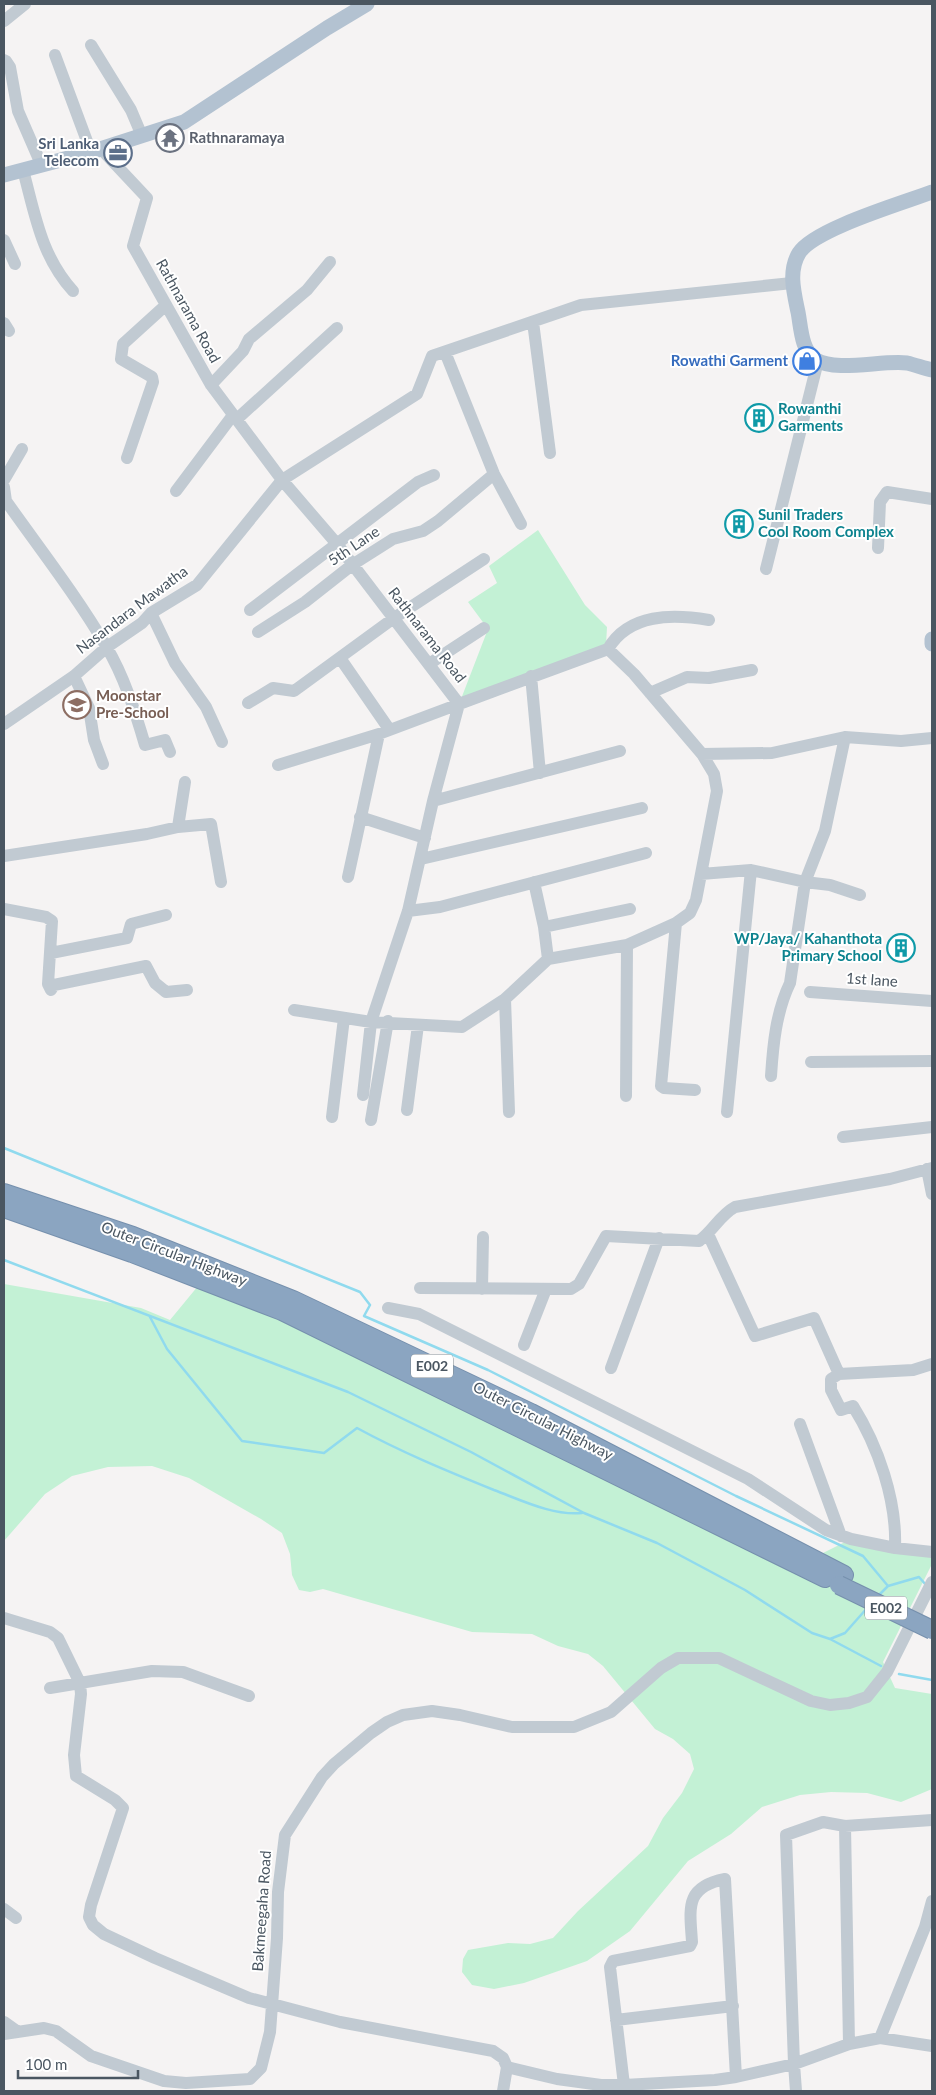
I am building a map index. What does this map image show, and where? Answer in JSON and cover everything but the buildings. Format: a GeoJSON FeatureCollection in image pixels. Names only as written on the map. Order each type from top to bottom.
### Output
{"type":"FeatureCollection","features":[{"type":"Feature","properties":{"kind":"highway","name":"Outer Circular Highway"},"geometry":{"type":"LineString","coordinates":[[4,1193],[133,1236],[293,1300],[530,1413],[932,1630]]}},
{"type":"Feature","properties":{"kind":"highway","name":"Outer Circular Highway"},"geometry":{"type":"LineString","coordinates":[[4,1208],[282,1311],[842,1580],[932,1618]]}},
{"type":"Feature","properties":{"kind":"main road"},"geometry":{"type":"LineString","coordinates":[[4,174],[96,151],[184,122],[327,28],[367,4]]}},
{"type":"Feature","properties":{"kind":"main road"},"geometry":{"type":"LineString","coordinates":[[932,192],[839,227],[814,239],[799,252],[794,265],[792,284],[803,341],[810,355],[818,361],[838,364],[906,363],[932,370]]}},
{"type":"Feature","properties":{"kind":"main road"},"geometry":{"type":"LineString","coordinates":[[932,639],[932,644]]}},
{"type":"Feature","properties":{"kind":"street"},"geometry":{"type":"LineString","coordinates":[[4,21],[24,4]]}},
{"type":"Feature","properties":{"kind":"street"},"geometry":{"type":"LineString","coordinates":[[91,45],[131,110],[142,136]]}},
{"type":"Feature","properties":{"kind":"street"},"geometry":{"type":"LineString","coordinates":[[55,54],[96,151]]}},
{"type":"Feature","properties":{"kind":"street"},"geometry":{"type":"LineString","coordinates":[[4,60],[10,67],[18,111],[41,164]]}},
{"type":"Feature","properties":{"kind":"street","name":"Rathnarama Road"},"geometry":{"type":"LineString","coordinates":[[96,151],[147,198],[133,246],[211,385],[282,480],[337,544],[459,704],[608,649]]}},
{"type":"Feature","properties":{"kind":"street"},"geometry":{"type":"LineString","coordinates":[[23,170],[43,245],[58,275],[73,291]]}},
{"type":"Feature","properties":{"kind":"street"},"geometry":{"type":"LineString","coordinates":[[4,240],[15,264]]}},
{"type":"Feature","properties":{"kind":"street"},"geometry":{"type":"LineString","coordinates":[[211,385],[243,351],[249,340],[307,290],[330,262]]}},
{"type":"Feature","properties":{"kind":"street"},"geometry":{"type":"LineString","coordinates":[[522,524],[494,474],[445,352],[581,305],[792,284]]}},
{"type":"Feature","properties":{"kind":"street"},"geometry":{"type":"LineString","coordinates":[[128,458],[153,382],[152,377],[121,359],[123,344],[166,305]]}},
{"type":"Feature","properties":{"kind":"street"},"geometry":{"type":"LineString","coordinates":[[533,322],[550,453]]}},
{"type":"Feature","properties":{"kind":"street"},"geometry":{"type":"LineString","coordinates":[[176,491],[235,417],[337,328]]}},
{"type":"Feature","properties":{"kind":"street","name":"Nasandara Mawatha"},"geometry":{"type":"LineString","coordinates":[[4,724],[74,676],[107,647],[142,624],[151,613],[197,585],[282,480],[417,394],[432,356],[445,352]]}},
{"type":"Feature","properties":{"kind":"street"},"geometry":{"type":"LineString","coordinates":[[766,569],[818,361]]}},
{"type":"Feature","properties":{"kind":"street"},"geometry":{"type":"LineString","coordinates":[[4,480],[22,449]]}},
{"type":"Feature","properties":{"kind":"street","name":"5th Lane"},"geometry":{"type":"LineString","coordinates":[[258,632],[305,602],[352,565],[393,539],[423,531],[438,521],[494,474]]}},
{"type":"Feature","properties":{"kind":"street"},"geometry":{"type":"LineString","coordinates":[[250,610],[418,482],[434,475]]}},
{"type":"Feature","properties":{"kind":"street"},"geometry":{"type":"LineString","coordinates":[[4,487],[6,501],[107,647],[132,699],[146,745],[165,740],[170,752]]}},
{"type":"Feature","properties":{"kind":"street"},"geometry":{"type":"LineString","coordinates":[[878,548],[880,502],[887,492],[932,499]]}},
{"type":"Feature","properties":{"kind":"street"},"geometry":{"type":"LineString","coordinates":[[248,703],[273,688],[294,691],[394,618],[484,559]]}},
{"type":"Feature","properties":{"kind":"street"},"geometry":{"type":"LineString","coordinates":[[151,613],[175,662],[206,707],[222,742]]}},
{"type":"Feature","properties":{"kind":"street"},"geometry":{"type":"LineString","coordinates":[[294,1010],[371,1022],[462,1027],[505,999],[548,959],[627,945],[676,922],[690,913],[696,900],[717,791],[714,774],[702,754],[634,674],[608,649],[614,638],[627,628],[655,618],[683,616],[709,620]]}},
{"type":"Feature","properties":{"kind":"street"},"geometry":{"type":"LineString","coordinates":[[429,664],[484,628]]}},
{"type":"Feature","properties":{"kind":"street"},"geometry":{"type":"LineString","coordinates":[[340,658],[384,732],[360,817],[348,877]]}},
{"type":"Feature","properties":{"kind":"street"},"geometry":{"type":"LineString","coordinates":[[650,693],[687,677],[709,678],[752,670]]}},
{"type":"Feature","properties":{"kind":"street"},"geometry":{"type":"LineString","coordinates":[[74,676],[90,708],[94,740],[103,764]]}},
{"type":"Feature","properties":{"kind":"street"},"geometry":{"type":"LineString","coordinates":[[531,676],[540,772]]}},
{"type":"Feature","properties":{"kind":"street"},"geometry":{"type":"LineString","coordinates":[[278,765],[384,732],[459,704]]}},
{"type":"Feature","properties":{"kind":"street"},"geometry":{"type":"LineString","coordinates":[[363,1095],[371,1022],[408,911],[433,801],[459,704]]}},
{"type":"Feature","properties":{"kind":"street"},"geometry":{"type":"LineString","coordinates":[[702,754],[772,754],[845,737],[901,740],[932,738]]}},
{"type":"Feature","properties":{"kind":"street"},"geometry":{"type":"LineString","coordinates":[[770,1076],[773,1045],[784,996],[790,983],[805,882],[825,831],[845,737]]}},
{"type":"Feature","properties":{"kind":"street"},"geometry":{"type":"LineString","coordinates":[[433,801],[620,751]]}},
{"type":"Feature","properties":{"kind":"street"},"geometry":{"type":"LineString","coordinates":[[178,827],[185,782]]}},
{"type":"Feature","properties":{"kind":"street"},"geometry":{"type":"LineString","coordinates":[[421,859],[642,808]]}},
{"type":"Feature","properties":{"kind":"street"},"geometry":{"type":"LineString","coordinates":[[360,817],[425,838]]}},
{"type":"Feature","properties":{"kind":"street"},"geometry":{"type":"LineString","coordinates":[[4,856],[146,834],[178,827],[211,824],[221,882]]}},
{"type":"Feature","properties":{"kind":"street"},"geometry":{"type":"LineString","coordinates":[[408,911],[440,907],[646,853]]}},
{"type":"Feature","properties":{"kind":"street"},"geometry":{"type":"LineString","coordinates":[[701,874],[751,870],[805,882],[830,885],[860,895]]}},
{"type":"Feature","properties":{"kind":"street"},"geometry":{"type":"LineString","coordinates":[[726,1112],[751,870]]}},
{"type":"Feature","properties":{"kind":"street"},"geometry":{"type":"LineString","coordinates":[[534,882],[544,927],[548,959]]}},
{"type":"Feature","properties":{"kind":"street"},"geometry":{"type":"LineString","coordinates":[[4,909],[46,917],[52,921],[48,984],[51,990],[54,985],[146,966],[155,983],[166,992],[187,990]]}},
{"type":"Feature","properties":{"kind":"street"},"geometry":{"type":"LineString","coordinates":[[544,927],[630,909]]}},
{"type":"Feature","properties":{"kind":"street"},"geometry":{"type":"LineString","coordinates":[[51,954],[126,938],[131,924],[166,915]]}},
{"type":"Feature","properties":{"kind":"street"},"geometry":{"type":"LineString","coordinates":[[676,922],[661,1086],[664,1088],[695,1090]]}},
{"type":"Feature","properties":{"kind":"street"},"geometry":{"type":"LineString","coordinates":[[626,1096],[627,945]]}},
{"type":"Feature","properties":{"kind":"street","name":"1st lane"},"geometry":{"type":"LineString","coordinates":[[810,992],[932,1001]]}},
{"type":"Feature","properties":{"kind":"street"},"geometry":{"type":"LineString","coordinates":[[505,999],[509,1112]]}},
{"type":"Feature","properties":{"kind":"street"},"geometry":{"type":"LineString","coordinates":[[332,1117],[344,1018]]}},
{"type":"Feature","properties":{"kind":"street"},"geometry":{"type":"LineString","coordinates":[[371,1120],[388,1022]]}},
{"type":"Feature","properties":{"kind":"street"},"geometry":{"type":"LineString","coordinates":[[407,1110],[418,1025]]}},
{"type":"Feature","properties":{"kind":"street"},"geometry":{"type":"LineString","coordinates":[[811,1062],[932,1061]]}},
{"type":"Feature","properties":{"kind":"street"},"geometry":{"type":"LineString","coordinates":[[843,1136],[932,1127]]}},
{"type":"Feature","properties":{"kind":"street"},"geometry":{"type":"LineString","coordinates":[[420,1288],[571,1289],[579,1284],[606,1236],[699,1241],[708,1234],[726,1212],[735,1207],[890,1180],[930,1168],[932,1194]]}},
{"type":"Feature","properties":{"kind":"street"},"geometry":{"type":"LineString","coordinates":[[708,1234],[755,1336],[814,1318],[839,1374]]}},
{"type":"Feature","properties":{"kind":"street"},"geometry":{"type":"LineString","coordinates":[[482,1289],[483,1237]]}},
{"type":"Feature","properties":{"kind":"street"},"geometry":{"type":"LineString","coordinates":[[611,1368],[659,1238]]}},
{"type":"Feature","properties":{"kind":"street"},"geometry":{"type":"LineString","coordinates":[[524,1345],[546,1289]]}},
{"type":"Feature","properties":{"kind":"street"},"geometry":{"type":"LineString","coordinates":[[388,1308],[419,1314],[748,1479],[826,1530],[841,1536],[895,1548],[932,1552]]}},
{"type":"Feature","properties":{"kind":"street"},"geometry":{"type":"LineString","coordinates":[[895,1548],[896,1532],[888,1486],[865,1428],[853,1406],[841,1410],[831,1390],[831,1380],[839,1374],[913,1370],[932,1364]]}},
{"type":"Feature","properties":{"kind":"street"},"geometry":{"type":"LineString","coordinates":[[800,1424],[841,1536]]}},
{"type":"Feature","properties":{"kind":"street","name":"Bakmeegaha Road"},"geometry":{"type":"LineString","coordinates":[[4,2034],[44,2028],[56,2031],[91,2056],[164,2081],[186,2082],[250,2079],[261,2068],[270,2032],[278,1892],[285,1834],[322,1777],[347,1752],[387,1722],[403,1715],[432,1711],[460,1715],[512,1727],[574,1727],[611,1712],[669,1662],[678,1658],[697,1657],[719,1658],[811,1701],[830,1705],[849,1703],[867,1697],[887,1672],[932,1582]]}},
{"type":"Feature","properties":{"kind":"street"},"geometry":{"type":"LineString","coordinates":[[4,1618],[50,1632],[58,1638],[80,1682],[81,1694],[74,1755],[76,1776],[115,1800],[123,1808],[91,1905],[89,1917],[93,1925],[104,1934],[155,1958],[249,1998],[340,2022],[493,2051],[503,2058],[507,2067],[503,2091]]}},
{"type":"Feature","properties":{"kind":"street"},"geometry":{"type":"LineString","coordinates":[[50,1688],[152,1671],[183,1672],[249,1696]]}},
{"type":"Feature","properties":{"kind":"street"},"geometry":{"type":"LineString","coordinates":[[796,2091],[786,1835],[823,1822],[845,1826],[932,1820]]}},
{"type":"Feature","properties":{"kind":"street"},"geometry":{"type":"LineString","coordinates":[[845,1826],[849,2044]]}},
{"type":"Feature","properties":{"kind":"street"},"geometry":{"type":"LineString","coordinates":[[632,2087],[616,2020],[610,1966],[613,1961],[690,1946],[692,1942],[690,1906],[693,1897],[711,1882],[725,1880],[736,2077]]}},
{"type":"Feature","properties":{"kind":"street"},"geometry":{"type":"LineString","coordinates":[[880,2038],[925,1927],[932,1901]]}},
{"type":"Feature","properties":{"kind":"street"},"geometry":{"type":"LineString","coordinates":[[4,1909],[16,1918]]}},
{"type":"Feature","properties":{"kind":"street"},"geometry":{"type":"LineString","coordinates":[[616,2020],[733,2006]]}},
{"type":"Feature","properties":{"kind":"street"},"geometry":{"type":"LineString","coordinates":[[4,2022],[18,2032]]}},
{"type":"Feature","properties":{"kind":"street"},"geometry":{"type":"LineString","coordinates":[[507,2067],[557,2079],[601,2085],[632,2087],[715,2086],[736,2077],[794,2064],[849,2044],[880,2038],[932,2046]]}},
{"type":"Feature","properties":{"kind":"green space"},"geometry":{"type":"Polygon","coordinates":[[[538,530],[585,605],[607,627],[606,645],[461,699],[488,629],[468,602],[497,583],[489,566],[538,530]]]}},
{"type":"Feature","properties":{"kind":"green space"},"geometry":{"type":"Polygon","coordinates":[[[4,1284],[141,1308],[170,1320],[198,1286],[308,1331],[793,1568],[851,1539],[932,1552],[932,1564],[883,1662],[895,1688],[932,1694],[932,1789],[901,1802],[867,1793],[831,1792],[800,1795],[762,1807],[731,1834],[688,1861],[630,1931],[587,1961],[524,1983],[494,1989],[472,1985],[462,1972],[463,1959],[468,1950],[508,1943],[530,1944],[553,1938],[578,1911],[648,1846],[663,1818],[682,1793],[694,1769],[690,1754],[673,1739],[655,1729],[603,1666],[588,1654],[558,1646],[532,1634],[472,1632],[323,1589],[310,1592],[299,1590],[292,1575],[290,1554],[282,1533],[189,1478],[152,1466],[108,1467],[72,1476],[45,1494],[4,1541],[4,1284]]]}},
{"type":"Feature","properties":{"kind":"waterway"},"geometry":{"type":"LineString","coordinates":[[4,1148],[360,1292],[370,1305],[364,1316],[488,1370],[736,1496],[863,1556],[888,1586],[919,1577],[926,1585]]}},
{"type":"Feature","properties":{"kind":"waterway"},"geometry":{"type":"LineString","coordinates":[[4,1260],[348,1392],[471,1452],[584,1513],[657,1543],[745,1590],[812,1633],[830,1639],[845,1633],[868,1607]]}},
{"type":"Feature","properties":{"kind":"waterway"},"geometry":{"type":"LineString","coordinates":[[150,1317],[167,1349],[242,1441],[324,1453],[357,1428],[424,1461],[526,1502],[549,1510],[582,1513]]}},
{"type":"Feature","properties":{"kind":"waterway"},"geometry":{"type":"LineString","coordinates":[[878,1596],[888,1586]]}},
{"type":"Feature","properties":{"kind":"waterway"},"geometry":{"type":"LineString","coordinates":[[830,1639],[881,1666]]}},
{"type":"Feature","properties":{"kind":"waterway"},"geometry":{"type":"LineString","coordinates":[[899,1674],[932,1680]]}},
{"type":"Feature","properties":{"kind":"place","name":"Rathnaramaya"},"geometry":{"type":"Point","coordinates":[170,138]}},
{"type":"Feature","properties":{"kind":"place","name":"Sri Lanka Telecom"},"geometry":{"type":"Point","coordinates":[118,153]}},
{"type":"Feature","properties":{"kind":"place","name":"Rowathi Garment"},"geometry":{"type":"Point","coordinates":[807,361]}},
{"type":"Feature","properties":{"kind":"place","name":"Rowanthi Garments"},"geometry":{"type":"Point","coordinates":[759,418]}},
{"type":"Feature","properties":{"kind":"place","name":"Sunil Traders Cool Room Complex"},"geometry":{"type":"Point","coordinates":[739,524]}},
{"type":"Feature","properties":{"kind":"place","name":"Moonstar Pre-School"},"geometry":{"type":"Point","coordinates":[77,705]}},
{"type":"Feature","properties":{"kind":"place","name":"WP/Jaya/ Kahanthota Primary School"},"geometry":{"type":"Point","coordinates":[901,948]}}]}
